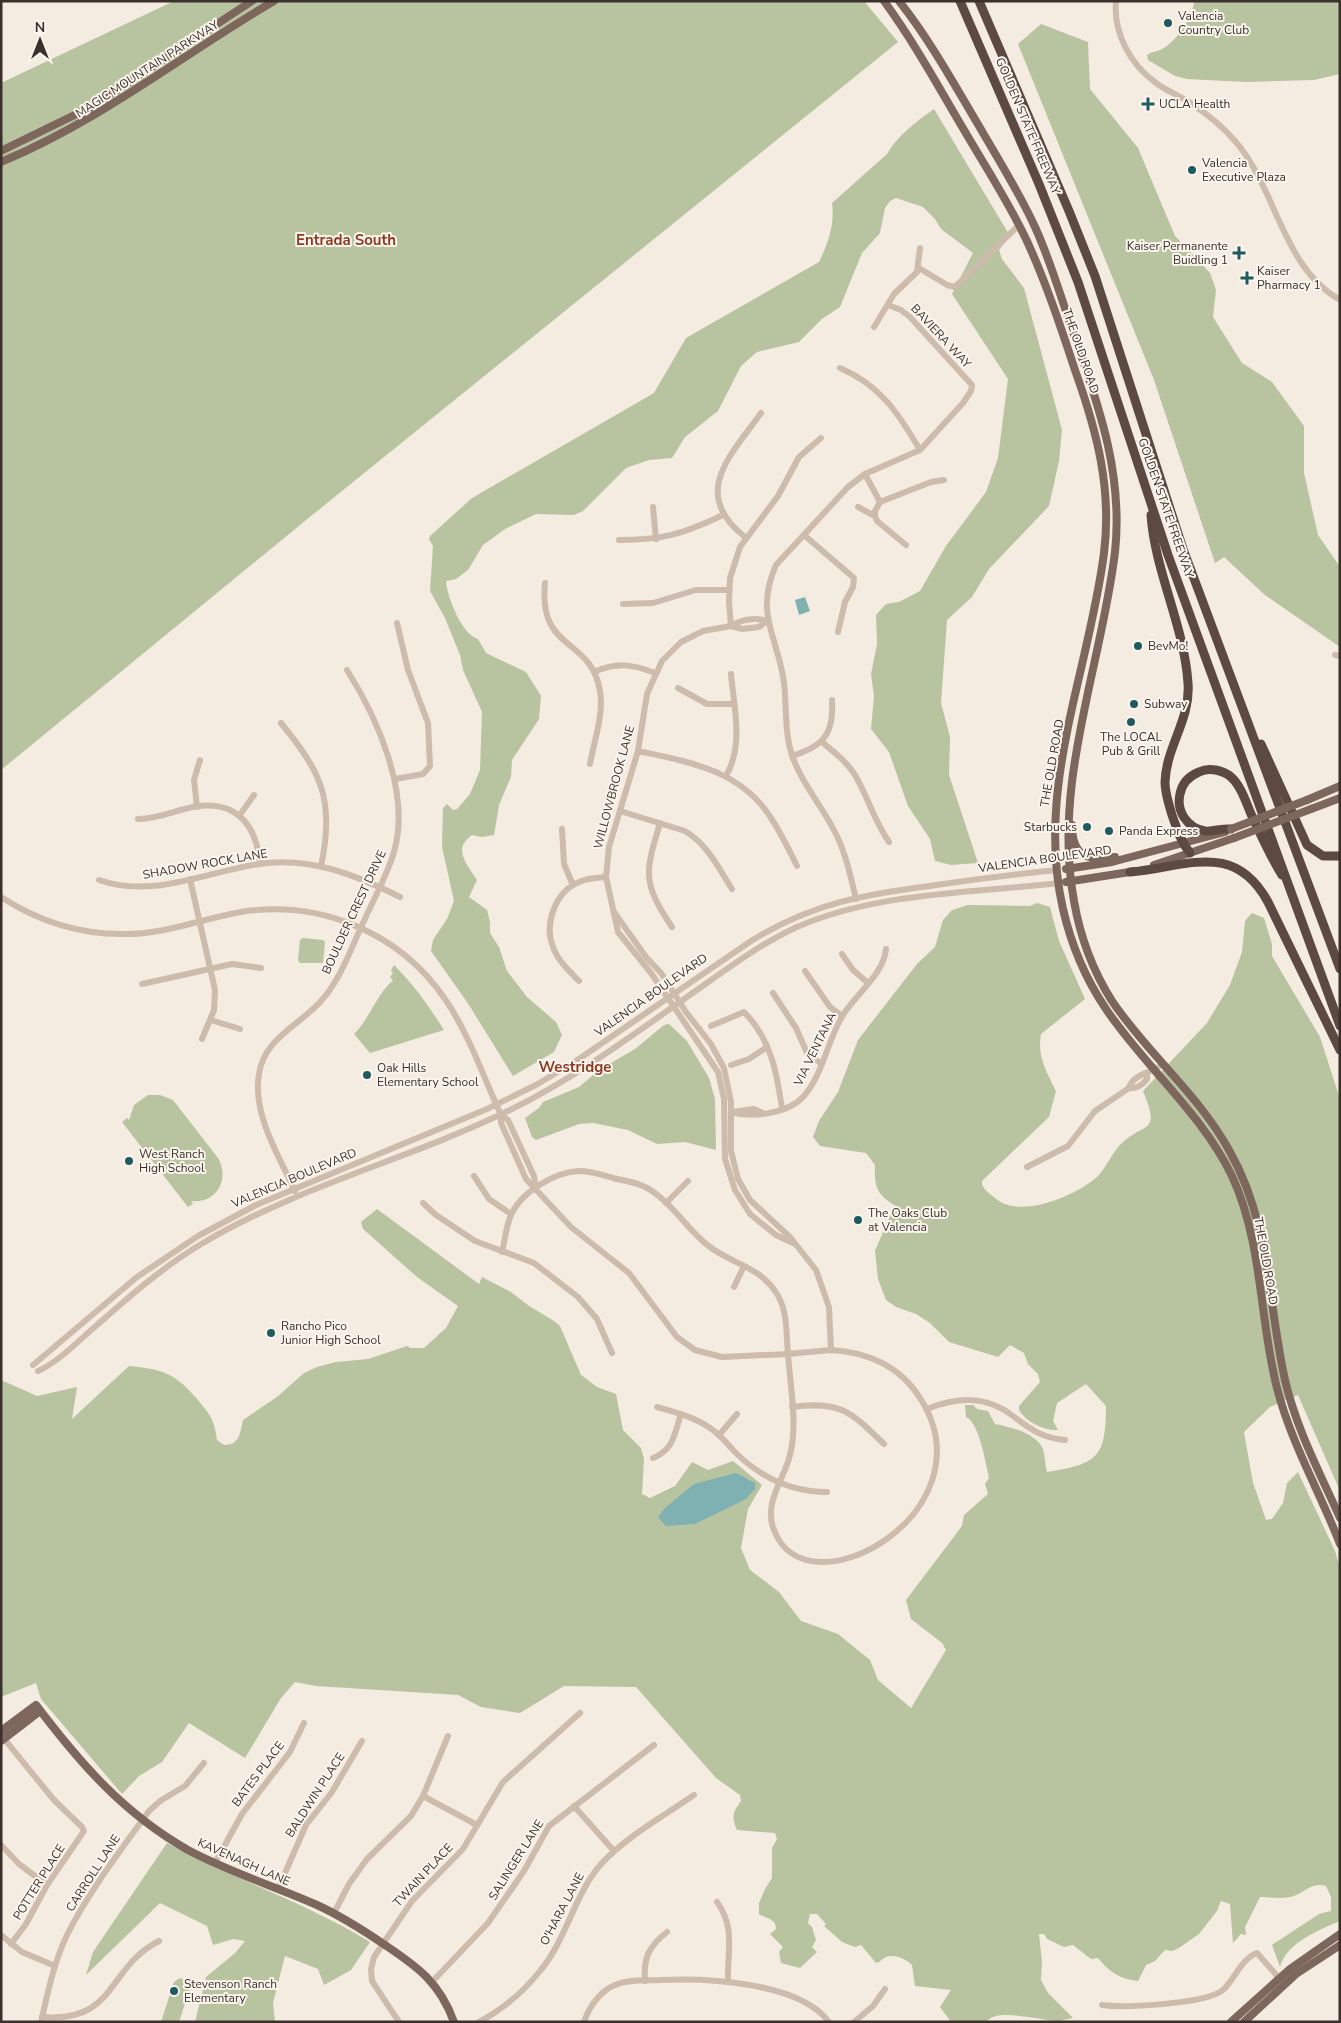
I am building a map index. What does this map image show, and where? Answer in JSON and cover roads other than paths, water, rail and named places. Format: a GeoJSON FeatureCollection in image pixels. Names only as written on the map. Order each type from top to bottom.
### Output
{"type":"FeatureCollection","features":[{"type":"Feature","properties":{"kind":"highway","name":"GOLDEN STATE FREEWAY"},"geometry":{"type":"LineString","coordinates":[[960,1],[1066,250],[1100,344],[1150,502],[1292,889],[1340,1026]]}},
{"type":"Feature","properties":{"kind":"highway","name":"GOLDEN STATE FREEWAY"},"geometry":{"type":"LineString","coordinates":[[979,1],[1095,276],[1174,522],[1340,969]]}},
{"type":"Feature","properties":{"kind":"highway"},"geometry":{"type":"LineString","coordinates":[[1150,502],[1152,535],[1179,635],[1188,683],[1186,712],[1165,780],[1168,801],[1183,844],[1190,853]]}},
{"type":"Feature","properties":{"kind":"highway"},"geometry":{"type":"LineString","coordinates":[[1240,701],[1307,845],[1323,856],[1340,856]]}},
{"type":"Feature","properties":{"kind":"highway"},"geometry":{"type":"LineString","coordinates":[[1233,833],[1204,830],[1187,822],[1180,810],[1179,799],[1182,788],[1189,778],[1200,771],[1212,769],[1231,777],[1239,788],[1271,858],[1292,889]]}},
{"type":"Feature","properties":{"kind":"highway"},"geometry":{"type":"LineString","coordinates":[[1130,872],[1215,862],[1232,865],[1247,874],[1260,888],[1268,902],[1340,1050]]}},
{"type":"Feature","properties":{"kind":"main road","name":"MAGIC MOUNTAIN PARKWAY"},"geometry":{"type":"LineString","coordinates":[[1,152],[64,122],[110,96],[252,1]]}},
{"type":"Feature","properties":{"kind":"main road","name":"MAGIC MOUNTAIN PARKWAY"},"geometry":{"type":"LineString","coordinates":[[1,162],[48,142],[104,111],[274,1]]}},
{"type":"Feature","properties":{"kind":"main road","name":"THE OLD ROAD"},"geometry":{"type":"LineString","coordinates":[[884,1],[914,44],[1019,225],[1047,290],[1095,426],[1106,488],[1106,530],[1102,566],[1056,796],[1054,831],[1057,870],[1068,927],[1080,962],[1104,1007],[1204,1130],[1224,1160],[1240,1194],[1251,1232],[1274,1377],[1281,1403],[1340,1544]]}},
{"type":"Feature","properties":{"kind":"main road","name":"THE OLD ROAD"},"geometry":{"type":"LineString","coordinates":[[900,1],[936,54],[1030,217],[1093,390],[1110,446],[1117,504],[1114,554],[1075,763],[1067,826],[1070,882],[1080,927],[1097,972],[1114,1002],[1131,1026],[1220,1135],[1250,1193],[1265,1247],[1281,1357],[1290,1397],[1299,1425],[1340,1518]]}},
{"type":"Feature","properties":{"kind":"main road","name":"VALENCIA BOULEVARD"},"geometry":{"type":"LineString","coordinates":[[1059,883],[1130,872],[1190,853],[1340,786]]}},
{"type":"Feature","properties":{"kind":"main road","name":"VALENCIA BOULEVARD"},"geometry":{"type":"LineString","coordinates":[[1057,870],[1129,858],[1233,833],[1340,798]]}},
{"type":"Feature","properties":{"kind":"main road"},"geometry":{"type":"LineString","coordinates":[[1070,799],[1073,840],[1081,853],[1097,860],[1115,857],[1129,858]]}},
{"type":"Feature","properties":{"kind":"main road"},"geometry":{"type":"LineString","coordinates":[[1124,1032],[1131,1026]]}},
{"type":"Feature","properties":{"kind":"main road","name":"KAVENAGH LANE"},"geometry":{"type":"LineString","coordinates":[[2,1736],[38,1708],[78,1760],[142,1820],[188,1849],[215,1863],[334,1913],[356,1925],[414,1964],[443,1996],[454,2022]]}},
{"type":"Feature","properties":{"kind":"main road"},"geometry":{"type":"LineString","coordinates":[[1231,2022],[1279,1978],[1318,1948],[1340,1934]]}},
{"type":"Feature","properties":{"kind":"main road"},"geometry":{"type":"LineString","coordinates":[[1244,2022],[1296,1974],[1340,1945]]}},
{"type":"Feature","properties":{"kind":"street"},"geometry":{"type":"LineString","coordinates":[[1116,1],[1115,14],[1119,34],[1136,64],[1155,82],[1205,113],[1243,150],[1262,180],[1302,266],[1312,279],[1340,300]]}},
{"type":"Feature","properties":{"kind":"street"},"geometry":{"type":"LineString","coordinates":[[919,268],[929,272],[947,285],[955,287],[1019,225]]}},
{"type":"Feature","properties":{"kind":"street"},"geometry":{"type":"LineString","coordinates":[[874,327],[894,294],[919,268],[920,248]]}},
{"type":"Feature","properties":{"kind":"street","name":"BAVIERA WAY"},"geometry":{"type":"LineString","coordinates":[[888,305],[901,310],[910,317],[972,385],[960,407],[920,450]]}},
{"type":"Feature","properties":{"kind":"street"},"geometry":{"type":"LineString","coordinates":[[840,368],[852,373],[892,405],[920,450],[865,474],[839,496],[785,553],[771,577],[766,603],[767,621],[784,682],[787,735],[792,756],[801,778],[836,834],[857,907]]}},
{"type":"Feature","properties":{"kind":"street"},"geometry":{"type":"LineString","coordinates":[[745,537],[723,515],[717,488],[722,466],[761,413]]}},
{"type":"Feature","properties":{"kind":"street"},"geometry":{"type":"LineString","coordinates":[[731,626],[728,590],[736,557],[745,537],[778,496],[802,454],[821,438]]}},
{"type":"Feature","properties":{"kind":"street"},"geometry":{"type":"LineString","coordinates":[[865,474],[880,502]]}},
{"type":"Feature","properties":{"kind":"street"},"geometry":{"type":"LineString","coordinates":[[875,516],[875,511],[880,502],[931,482],[944,480]]}},
{"type":"Feature","properties":{"kind":"street"},"geometry":{"type":"LineString","coordinates":[[653,507],[656,539]]}},
{"type":"Feature","properties":{"kind":"street"},"geometry":{"type":"LineString","coordinates":[[858,507],[875,516],[906,546]]}},
{"type":"Feature","properties":{"kind":"street"},"geometry":{"type":"LineString","coordinates":[[619,540],[656,539],[680,534],[723,515]]}},
{"type":"Feature","properties":{"kind":"street"},"geometry":{"type":"LineString","coordinates":[[804,535],[854,578],[853,586],[845,602],[838,632]]}},
{"type":"Feature","properties":{"kind":"street"},"geometry":{"type":"LineString","coordinates":[[545,584],[544,608],[550,626],[555,634],[586,659],[594,672],[601,700],[590,764]]}},
{"type":"Feature","properties":{"kind":"street"},"geometry":{"type":"LineString","coordinates":[[624,604],[653,603],[696,590],[728,590]]}},
{"type":"Feature","properties":{"kind":"street","name":"WILLOWBROOK LANE"},"geometry":{"type":"LineString","coordinates":[[728,1112],[718,1072],[668,998],[618,932],[614,922],[614,912],[606,877],[609,847],[638,751],[647,694],[655,673],[672,650],[692,636],[714,627],[731,626],[758,618],[767,621]]}},
{"type":"Feature","properties":{"kind":"street"},"geometry":{"type":"LineString","coordinates":[[395,779],[423,774],[430,766],[428,723],[408,670],[397,623]]}},
{"type":"Feature","properties":{"kind":"street"},"geometry":{"type":"LineString","coordinates":[[594,672],[609,666],[627,664],[655,673]]}},
{"type":"Feature","properties":{"kind":"street","name":"BOULDER CREST DRIVE"},"geometry":{"type":"LineString","coordinates":[[298,1197],[260,1110],[258,1094],[259,1072],[266,1053],[278,1037],[322,1001],[338,977],[394,852],[398,837],[399,805],[395,779],[363,698],[347,670]]}},
{"type":"Feature","properties":{"kind":"street"},"geometry":{"type":"LineString","coordinates":[[726,776],[732,764],[736,747],[731,674]]}},
{"type":"Feature","properties":{"kind":"street"},"geometry":{"type":"LineString","coordinates":[[678,688],[707,704],[733,704]]}},
{"type":"Feature","properties":{"kind":"street"},"geometry":{"type":"LineString","coordinates":[[792,756],[805,752],[822,742],[832,720],[832,700]]}},
{"type":"Feature","properties":{"kind":"street"},"geometry":{"type":"LineString","coordinates":[[281,723],[307,755],[322,786],[327,824],[321,866]]}},
{"type":"Feature","properties":{"kind":"street"},"geometry":{"type":"LineString","coordinates":[[822,742],[849,767],[856,777],[876,823],[889,842]]}},
{"type":"Feature","properties":{"kind":"street"},"geometry":{"type":"LineString","coordinates":[[638,751],[694,763],[726,776],[742,786],[761,804],[771,818],[798,866]]}},
{"type":"Feature","properties":{"kind":"street"},"geometry":{"type":"LineString","coordinates":[[197,807],[194,780],[200,760]]}},
{"type":"Feature","properties":{"kind":"street"},"geometry":{"type":"LineString","coordinates":[[239,816],[254,795]]}},
{"type":"Feature","properties":{"kind":"street"},"geometry":{"type":"LineString","coordinates":[[138,819],[153,819],[197,807],[223,808],[239,816],[256,838],[260,864]]}},
{"type":"Feature","properties":{"kind":"street"},"geometry":{"type":"LineString","coordinates":[[620,811],[685,831],[700,842],[732,889]]}},
{"type":"Feature","properties":{"kind":"street"},"geometry":{"type":"LineString","coordinates":[[660,823],[647,871],[655,902],[672,927]]}},
{"type":"Feature","properties":{"kind":"street"},"geometry":{"type":"LineString","coordinates":[[562,830],[564,864],[573,885]]}},
{"type":"Feature","properties":{"kind":"street","name":"SHADOW ROCK LANE"},"geometry":{"type":"LineString","coordinates":[[99,880],[136,888],[150,887],[260,864],[290,863],[321,866],[350,874],[400,897]]}},
{"type":"Feature","properties":{"kind":"street","name":"VALENCIA BOULEVARD"},"geometry":{"type":"LineString","coordinates":[[33,1364],[137,1277],[179,1247],[234,1216],[294,1189],[522,1093],[576,1061],[751,941],[781,923],[813,909],[855,897],[961,881],[1057,870]]}},
{"type":"Feature","properties":{"kind":"street"},"geometry":{"type":"LineString","coordinates":[[579,980],[557,956],[550,939],[552,912],[562,896],[573,885],[588,879],[606,877]]}},
{"type":"Feature","properties":{"kind":"street"},"geometry":{"type":"LineString","coordinates":[[190,880],[211,969],[215,1000],[211,1020],[202,1039]]}},
{"type":"Feature","properties":{"kind":"street","name":"VALENCIA BOULEVARD"},"geometry":{"type":"LineString","coordinates":[[38,1371],[81,1339],[177,1260],[240,1223],[298,1197],[501,1114],[541,1095],[769,941],[814,920],[857,907],[1059,883]]}},
{"type":"Feature","properties":{"kind":"street"},"geometry":{"type":"LineString","coordinates":[[1,897],[57,925],[92,933],[142,933],[241,912],[285,909],[326,915],[361,928],[401,952],[436,987],[460,1023],[496,1105],[508,1121],[534,1176],[536,1188],[571,1227],[629,1273],[670,1330],[686,1344],[707,1354],[722,1357],[788,1354],[831,1350],[856,1352],[883,1362],[907,1381],[927,1409],[936,1443],[935,1466],[929,1491],[909,1521],[878,1544],[852,1557],[829,1562],[812,1562],[794,1555],[778,1540],[771,1522],[772,1500],[790,1457],[793,1442],[788,1354],[784,1314],[779,1296],[762,1276],[708,1246],[666,1203],[645,1187],[587,1171],[568,1173],[536,1188],[523,1199],[511,1214],[502,1252]]}},
{"type":"Feature","properties":{"kind":"street","name":"WILLOWBROOK LANE"},"geometry":{"type":"LineString","coordinates":[[614,912],[646,957],[661,973],[711,1044],[724,1068],[729,1085],[728,1112]]}},
{"type":"Feature","properties":{"kind":"street","name":"VIA VENTANA"},"geometry":{"type":"LineString","coordinates":[[728,1112],[754,1109],[763,1113],[782,1110],[790,1107],[803,1097],[813,1082],[842,1016],[883,964],[886,949]]}},
{"type":"Feature","properties":{"kind":"street"},"geometry":{"type":"LineString","coordinates":[[842,954],[852,970],[868,983]]}},
{"type":"Feature","properties":{"kind":"street"},"geometry":{"type":"LineString","coordinates":[[142,984],[232,964],[261,968]]}},
{"type":"Feature","properties":{"kind":"street"},"geometry":{"type":"LineString","coordinates":[[805,971],[830,1007],[842,1016]]}},
{"type":"Feature","properties":{"kind":"street"},"geometry":{"type":"LineString","coordinates":[[773,992],[796,1028],[808,1055],[821,1063]]}},
{"type":"Feature","properties":{"kind":"street"},"geometry":{"type":"LineString","coordinates":[[711,1026],[744,1012],[768,1047],[775,1066],[782,1110]]}},
{"type":"Feature","properties":{"kind":"street"},"geometry":{"type":"LineString","coordinates":[[211,1020],[240,1029]]}},
{"type":"Feature","properties":{"kind":"street"},"geometry":{"type":"LineString","coordinates":[[731,1065],[749,1059],[768,1047]]}},
{"type":"Feature","properties":{"kind":"street"},"geometry":{"type":"LineString","coordinates":[[1027,1167],[1068,1146],[1100,1105],[1129,1088],[1130,1084],[1140,1075],[1147,1074],[1163,1064]]}},
{"type":"Feature","properties":{"kind":"street"},"geometry":{"type":"LineString","coordinates":[[728,1112],[725,1159],[730,1179],[743,1205],[750,1214],[776,1235],[795,1244]]}},
{"type":"Feature","properties":{"kind":"street"},"geometry":{"type":"LineString","coordinates":[[728,1112],[733,1162],[741,1186],[750,1200],[776,1222],[810,1262],[824,1289],[830,1307],[831,1350]]}},
{"type":"Feature","properties":{"kind":"street"},"geometry":{"type":"LineString","coordinates":[[474,1176],[489,1199],[511,1214]]}},
{"type":"Feature","properties":{"kind":"street"},"geometry":{"type":"LineString","coordinates":[[666,1203],[688,1181]]}},
{"type":"Feature","properties":{"kind":"street"},"geometry":{"type":"LineString","coordinates":[[423,1203],[436,1215],[475,1241],[534,1263],[578,1297],[597,1319],[612,1353]]}},
{"type":"Feature","properties":{"kind":"street"},"geometry":{"type":"LineString","coordinates":[[734,1288],[744,1266]]}},
{"type":"Feature","properties":{"kind":"street"},"geometry":{"type":"LineString","coordinates":[[927,1409],[944,1402],[963,1399],[988,1402],[1010,1414],[1041,1436],[1064,1440]]}},
{"type":"Feature","properties":{"kind":"street"},"geometry":{"type":"LineString","coordinates":[[792,1407],[822,1404],[843,1410],[854,1415],[884,1444]]}},
{"type":"Feature","properties":{"kind":"street"},"geometry":{"type":"LineString","coordinates":[[657,1406],[700,1421],[719,1435],[748,1464],[780,1482],[804,1491],[827,1492]]}},
{"type":"Feature","properties":{"kind":"street"},"geometry":{"type":"LineString","coordinates":[[653,1458],[665,1453],[669,1448],[681,1414]]}},
{"type":"Feature","properties":{"kind":"street"},"geometry":{"type":"LineString","coordinates":[[719,1435],[737,1414]]}},
{"type":"Feature","properties":{"kind":"street","name":"TWAIN PLACE"},"geometry":{"type":"LineString","coordinates":[[399,2022],[372,1981],[372,1963],[383,1944],[412,1901],[463,1849],[504,1782],[580,1713]]}},
{"type":"Feature","properties":{"kind":"street","name":"BATES PLACE"},"geometry":{"type":"LineString","coordinates":[[215,1863],[242,1814],[290,1752],[304,1724]]}},
{"type":"Feature","properties":{"kind":"street","name":"POTTER PLACE"},"geometry":{"type":"LineString","coordinates":[[2,1736],[54,1800],[84,1832],[47,1885],[26,1924],[11,1944]]}},
{"type":"Feature","properties":{"kind":"street"},"geometry":{"type":"LineString","coordinates":[[334,1913],[349,1884],[367,1859],[403,1826],[423,1796],[448,1736]]}},
{"type":"Feature","properties":{"kind":"street","name":"BALDWIN PLACE"},"geometry":{"type":"LineString","coordinates":[[278,1889],[306,1825],[332,1792],[362,1741]]}},
{"type":"Feature","properties":{"kind":"street","name":"SALINGER LANE"},"geometry":{"type":"LineString","coordinates":[[432,1982],[488,1923],[524,1871],[549,1826],[654,1744]]}},
{"type":"Feature","properties":{"kind":"street","name":"CARROLL LANE"},"geometry":{"type":"LineString","coordinates":[[42,2019],[55,1966],[68,1934],[82,1909],[154,1805],[186,1786],[204,1763]]}},
{"type":"Feature","properties":{"kind":"street","name":"O'HARA LANE"},"geometry":{"type":"LineString","coordinates":[[479,2022],[516,1997],[541,1971],[587,1883],[614,1851],[694,1795]]}},
{"type":"Feature","properties":{"kind":"street"},"geometry":{"type":"LineString","coordinates":[[423,1796],[477,1825]]}},
{"type":"Feature","properties":{"kind":"street"},"geometry":{"type":"LineString","coordinates":[[574,1806],[614,1851]]}},
{"type":"Feature","properties":{"kind":"street"},"geometry":{"type":"LineString","coordinates":[[1,1845],[19,1864],[47,1885]]}},
{"type":"Feature","properties":{"kind":"street"},"geometry":{"type":"LineString","coordinates":[[717,1902],[724,1912],[730,1932],[728,1981]]}},
{"type":"Feature","properties":{"kind":"street"},"geometry":{"type":"LineString","coordinates":[[645,1981],[644,1965],[646,1955],[657,1940],[667,1932]]}},
{"type":"Feature","properties":{"kind":"street"},"geometry":{"type":"LineString","coordinates":[[1,1935],[11,1944],[31,1956],[55,1966]]}},
{"type":"Feature","properties":{"kind":"street"},"geometry":{"type":"LineString","coordinates":[[42,2019],[64,2020],[86,2015],[102,2001],[139,1955],[159,1940]]}},
{"type":"Feature","properties":{"kind":"street"},"geometry":{"type":"LineString","coordinates":[[1102,2005],[1118,2006],[1207,1998],[1222,1991],[1250,1958],[1257,1953],[1279,1978]]}},
{"type":"Feature","properties":{"kind":"street"},"geometry":{"type":"LineString","coordinates":[[584,2022],[594,2003],[611,1987],[624,1982],[692,1979],[728,1981],[760,1987],[807,2003],[820,2011],[829,2022]]}},
{"type":"Feature","properties":{"kind":"street"},"geometry":{"type":"LineString","coordinates":[[854,2022],[873,2006],[885,1989]]}},
{"type":"Feature","properties":{"kind":"water"},"geometry":{"type":"Polygon","coordinates":[[[805,597],[810,611],[799,615],[795,600],[805,597]]]}},
{"type":"Feature","properties":{"kind":"water"},"geometry":{"type":"Polygon","coordinates":[[[736,1473],[755,1483],[755,1489],[746,1499],[695,1524],[666,1526],[658,1517],[665,1508],[694,1484],[736,1473]]]}},
{"type":"Feature","properties":{"kind":"place","name":"Valencia Country Club"},"geometry":{"type":"Point","coordinates":[1168,23]}},
{"type":"Feature","properties":{"kind":"place","name":"UCLA Health"},"geometry":{"type":"Point","coordinates":[1148,104]}},
{"type":"Feature","properties":{"kind":"place","name":"Valencia Executive Plaza"},"geometry":{"type":"Point","coordinates":[1192,170]}},
{"type":"Feature","properties":{"kind":"place","name":"Kaiser Permanente Buidling 1"},"geometry":{"type":"Point","coordinates":[1239,253]}},
{"type":"Feature","properties":{"kind":"place","name":"Kaiser Pharmacy 1"},"geometry":{"type":"Point","coordinates":[1247,278]}},
{"type":"Feature","properties":{"kind":"place","name":"BevMo!"},"geometry":{"type":"Point","coordinates":[1138,646]}},
{"type":"Feature","properties":{"kind":"place","name":"Subway"},"geometry":{"type":"Point","coordinates":[1134,704]}},
{"type":"Feature","properties":{"kind":"place","name":"The LOCAL Pub & Grill"},"geometry":{"type":"Point","coordinates":[1131,722]}},
{"type":"Feature","properties":{"kind":"place","name":"Starbucks"},"geometry":{"type":"Point","coordinates":[1087,827]}},
{"type":"Feature","properties":{"kind":"place","name":"Panda Express"},"geometry":{"type":"Point","coordinates":[1109,831]}},
{"type":"Feature","properties":{"kind":"place","name":"Oak Hills Elementary School"},"geometry":{"type":"Point","coordinates":[367,1075]}},
{"type":"Feature","properties":{"kind":"place","name":"West Ranch High School"},"geometry":{"type":"Point","coordinates":[129,1161]}},
{"type":"Feature","properties":{"kind":"place","name":"The Oaks Club at Valencia"},"geometry":{"type":"Point","coordinates":[858,1220]}},
{"type":"Feature","properties":{"kind":"place","name":"Rancho Pico Junior High School"},"geometry":{"type":"Point","coordinates":[271,1333]}},
{"type":"Feature","properties":{"kind":"place","name":"Stevenson Ranch Elementary"},"geometry":{"type":"Point","coordinates":[174,1991]}},
{"type":"Feature","properties":{"kind":"district","name":"Entrada South"},"geometry":{"type":"Point","coordinates":[346,240]}},
{"type":"Feature","properties":{"kind":"district","name":"Westridge"},"geometry":{"type":"Point","coordinates":[575,1067]}}]}
